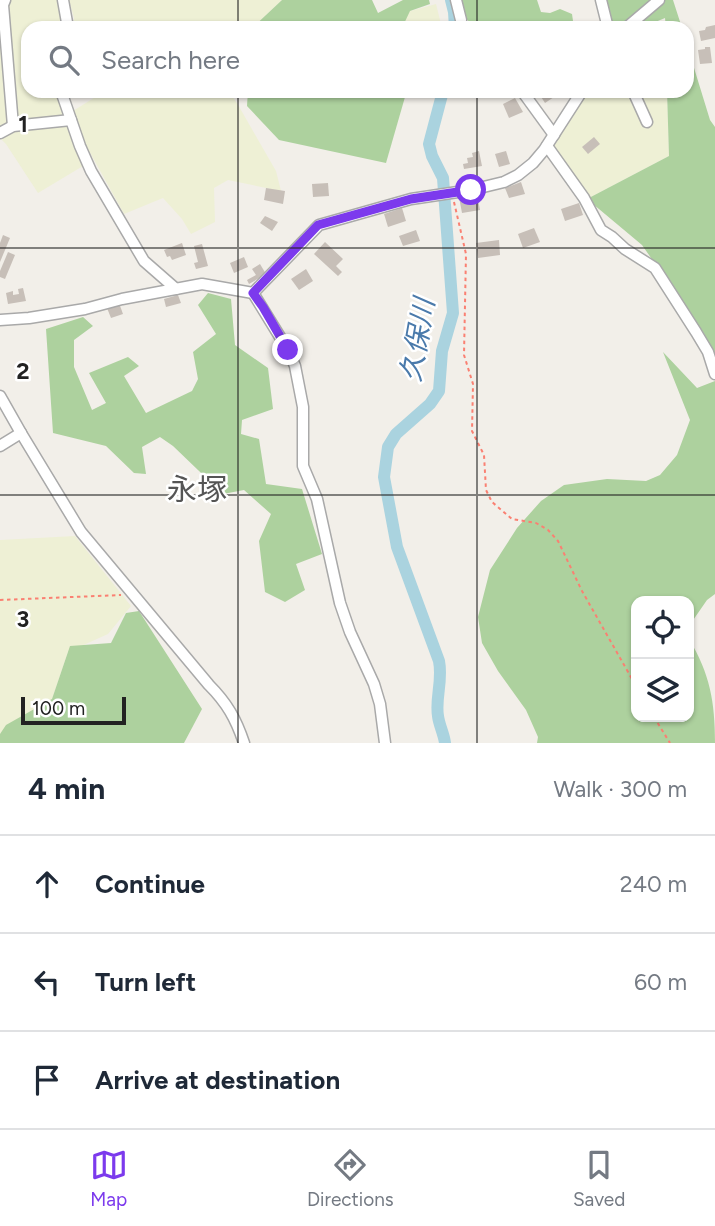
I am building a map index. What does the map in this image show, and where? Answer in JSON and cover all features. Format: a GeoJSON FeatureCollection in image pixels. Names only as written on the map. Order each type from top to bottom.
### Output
{"type":"FeatureCollection","features":[{"type":"Feature","properties":{"kind":"street"},"geometry":{"type":"LineString","coordinates":[[5,0],[2,5],[13,126]]}},
{"type":"Feature","properties":{"kind":"street"},"geometry":{"type":"LineString","coordinates":[[63,0],[67,21]]}},
{"type":"Feature","properties":{"kind":"street"},"geometry":{"type":"LineString","coordinates":[[456,0],[461,20]]}},
{"type":"Feature","properties":{"kind":"street"},"geometry":{"type":"LineString","coordinates":[[601,0],[606,21]]}},
{"type":"Feature","properties":{"kind":"street"},"geometry":{"type":"LineString","coordinates":[[634,21],[659,0]]}},
{"type":"Feature","properties":{"kind":"street"},"geometry":{"type":"LineString","coordinates":[[63,98],[91,171],[135,246],[144,261],[176,289]]}},
{"type":"Feature","properties":{"kind":"street"},"geometry":{"type":"LineString","coordinates":[[527,98],[554,135]]}},
{"type":"Feature","properties":{"kind":"street"},"geometry":{"type":"LineString","coordinates":[[253,293],[318,225],[411,199],[452,194],[504,182],[517,175],[533,163],[547,146],[578,98]]}},
{"type":"Feature","properties":{"kind":"street"},"geometry":{"type":"LineString","coordinates":[[636,98],[647,122]]}},
{"type":"Feature","properties":{"kind":"street"},"geometry":{"type":"LineString","coordinates":[[0,133],[13,126],[71,120]]}},
{"type":"Feature","properties":{"kind":"street"},"geometry":{"type":"LineString","coordinates":[[547,146],[584,198],[601,230],[654,268],[708,352],[715,374]]}},
{"type":"Feature","properties":{"kind":"street"},"geometry":{"type":"LineString","coordinates":[[0,320],[85,309],[202,284],[253,293],[295,366],[303,407],[303,466],[317,499],[340,603],[380,704],[385,743]]}},
{"type":"Feature","properties":{"kind":"street"},"geometry":{"type":"LineString","coordinates":[[0,396],[81,532],[221,697],[237,721],[244,743]]}},
{"type":"Feature","properties":{"kind":"street"},"geometry":{"type":"LineString","coordinates":[[0,446],[21,433]]}},
{"type":"Feature","properties":{"kind":"path"},"geometry":{"type":"LineString","coordinates":[[452,194],[466,254],[464,355],[473,384],[472,431],[484,455],[486,490],[492,502],[512,519],[536,523],[548,530],[558,541],[582,591],[631,677]]}},
{"type":"Feature","properties":{"kind":"path"},"geometry":{"type":"LineString","coordinates":[[0,600],[133,595]]}},
{"type":"Feature","properties":{"kind":"path"},"geometry":{"type":"LineString","coordinates":[[657,722],[670,743]]}},
{"type":"Feature","properties":{"kind":"green space"},"geometry":{"type":"Polygon","coordinates":[[[0,0],[58,0],[61,21],[21,21],[21,98],[60,98],[83,166],[38,193],[0,138],[0,0]]]}},
{"type":"Feature","properties":{"kind":"green space"},"geometry":{"type":"Polygon","coordinates":[[[69,0],[282,0],[260,21],[74,21],[69,0]]]}},
{"type":"Feature","properties":{"kind":"green space"},"geometry":{"type":"Polygon","coordinates":[[[282,0],[372,0],[378,13],[403,0],[429,0],[430,4],[410,11],[405,21],[260,21],[282,0]]]}},
{"type":"Feature","properties":{"kind":"green space"},"geometry":{"type":"Polygon","coordinates":[[[457,0],[537,0],[541,12],[550,13],[560,9],[572,14],[573,21],[468,21],[459,11],[457,0]]]}},
{"type":"Feature","properties":{"kind":"green space"},"geometry":{"type":"Polygon","coordinates":[[[606,0],[673,0],[680,21],[665,21],[665,18],[658,21],[612,21],[606,0]]]}},
{"type":"Feature","properties":{"kind":"green space"},"geometry":{"type":"Polygon","coordinates":[[[436,4],[440,21],[404,21],[407,12],[436,4]]]}},
{"type":"Feature","properties":{"kind":"green space"},"geometry":{"type":"Polygon","coordinates":[[[694,68],[710,120],[715,127],[715,367],[709,360],[705,335],[642,245],[587,199],[669,156],[667,98],[694,98],[694,68]]]}},
{"type":"Feature","properties":{"kind":"green space"},"geometry":{"type":"Polygon","coordinates":[[[94,98],[233,98],[276,171],[281,191],[228,180],[214,188],[215,222],[191,234],[182,219],[163,198],[124,214],[83,140],[73,111],[94,98]]]}},
{"type":"Feature","properties":{"kind":"green space"},"geometry":{"type":"Polygon","coordinates":[[[248,98],[405,98],[386,163],[279,140],[247,106],[248,98]]]}},
{"type":"Feature","properties":{"kind":"green space"},"geometry":{"type":"Polygon","coordinates":[[[576,98],[667,98],[669,156],[589,198],[548,144],[576,98]]]}},
{"type":"Feature","properties":{"kind":"green space"},"geometry":{"type":"Polygon","coordinates":[[[208,293],[231,299],[235,345],[268,368],[273,409],[242,420],[241,434],[259,439],[266,484],[302,489],[322,554],[296,564],[305,590],[285,602],[265,592],[259,541],[271,514],[244,490],[223,494],[160,437],[142,447],[146,474],[134,473],[106,446],[53,433],[46,329],[83,317],[93,326],[74,340],[74,367],[92,410],[106,403],[89,373],[128,357],[139,366],[124,376],[146,413],[192,391],[198,379],[193,352],[216,334],[198,305],[208,293]]]}},
{"type":"Feature","properties":{"kind":"green space"},"geometry":{"type":"Polygon","coordinates":[[[663,352],[697,388],[715,381],[715,594],[707,600],[694,619],[694,596],[631,596],[631,722],[694,722],[694,649],[710,689],[715,743],[537,743],[538,737],[526,710],[482,643],[478,617],[490,570],[517,528],[541,501],[564,485],[607,479],[646,481],[660,475],[677,455],[690,420],[663,352]]]}},
{"type":"Feature","properties":{"kind":"green space"},"geometry":{"type":"Polygon","coordinates":[[[75,536],[131,606],[108,634],[68,652],[52,699],[0,734],[0,540],[75,536]]]}},
{"type":"Feature","properties":{"kind":"green space"},"geometry":{"type":"Polygon","coordinates":[[[139,611],[202,709],[184,743],[0,743],[0,734],[6,725],[52,699],[70,646],[111,643],[126,613],[139,611]]]}},
{"type":"Feature","properties":{"kind":"building"},"geometry":{"type":"Polygon","coordinates":[[[715,25],[715,38],[701,41],[699,31],[715,25]]]}},
{"type":"Feature","properties":{"kind":"building"},"geometry":{"type":"Polygon","coordinates":[[[710,47],[712,63],[700,64],[698,50],[710,47]]]}},
{"type":"Feature","properties":{"kind":"building"},"geometry":{"type":"Polygon","coordinates":[[[515,98],[523,112],[509,118],[503,104],[515,98]]]}},
{"type":"Feature","properties":{"kind":"building"},"geometry":{"type":"Polygon","coordinates":[[[594,137],[600,144],[588,154],[582,147],[594,137]]]}},
{"type":"Feature","properties":{"kind":"building"},"geometry":{"type":"Polygon","coordinates":[[[479,151],[482,166],[464,169],[463,164],[468,163],[467,158],[473,157],[472,153],[479,151]]]}},
{"type":"Feature","properties":{"kind":"building"},"geometry":{"type":"Polygon","coordinates":[[[506,151],[510,164],[499,167],[495,154],[506,151]]]}},
{"type":"Feature","properties":{"kind":"building"},"geometry":{"type":"Polygon","coordinates":[[[521,182],[525,194],[509,198],[505,188],[521,182]]]}},
{"type":"Feature","properties":{"kind":"building"},"geometry":{"type":"Polygon","coordinates":[[[328,183],[329,196],[313,197],[312,184],[328,183]]]}},
{"type":"Feature","properties":{"kind":"building"},"geometry":{"type":"Polygon","coordinates":[[[266,188],[285,191],[283,204],[264,200],[266,188]]]}},
{"type":"Feature","properties":{"kind":"building"},"geometry":{"type":"Polygon","coordinates":[[[477,194],[480,210],[462,213],[459,197],[477,194]]]}},
{"type":"Feature","properties":{"kind":"building"},"geometry":{"type":"Polygon","coordinates":[[[579,203],[583,215],[565,221],[561,209],[579,203]]]}},
{"type":"Feature","properties":{"kind":"building"},"geometry":{"type":"Polygon","coordinates":[[[402,208],[406,221],[388,227],[384,214],[402,208]]]}},
{"type":"Feature","properties":{"kind":"building"},"geometry":{"type":"Polygon","coordinates":[[[265,216],[278,222],[272,231],[260,223],[265,216]]]}},
{"type":"Feature","properties":{"kind":"building"},"geometry":{"type":"Polygon","coordinates":[[[534,228],[540,242],[523,248],[518,234],[534,228]]]}},
{"type":"Feature","properties":{"kind":"building"},"geometry":{"type":"Polygon","coordinates":[[[416,230],[420,241],[403,246],[399,236],[416,230]]]}},
{"type":"Feature","properties":{"kind":"building"},"geometry":{"type":"Polygon","coordinates":[[[3,235],[10,238],[0,262],[0,243],[3,235]]]}},
{"type":"Feature","properties":{"kind":"building"},"geometry":{"type":"Polygon","coordinates":[[[499,240],[500,255],[478,258],[476,243],[499,240]]]}},
{"type":"Feature","properties":{"kind":"building"},"geometry":{"type":"Polygon","coordinates":[[[325,242],[343,259],[336,266],[342,272],[338,276],[314,254],[325,242]]]}},
{"type":"Feature","properties":{"kind":"building"},"geometry":{"type":"Polygon","coordinates":[[[182,243],[186,255],[172,260],[170,256],[167,257],[164,250],[182,243]]]}},
{"type":"Feature","properties":{"kind":"building"},"geometry":{"type":"Polygon","coordinates":[[[202,244],[208,266],[196,269],[194,263],[198,262],[194,246],[202,244]]]}},
{"type":"Feature","properties":{"kind":"building"},"geometry":{"type":"Polygon","coordinates":[[[8,252],[15,255],[5,279],[0,277],[0,271],[8,252]]]}},
{"type":"Feature","properties":{"kind":"building"},"geometry":{"type":"Polygon","coordinates":[[[244,257],[248,267],[234,273],[230,263],[244,257]]]}},
{"type":"Feature","properties":{"kind":"building"},"geometry":{"type":"Polygon","coordinates":[[[260,264],[266,274],[249,284],[247,280],[256,275],[252,269],[260,264]]]}},
{"type":"Feature","properties":{"kind":"building"},"geometry":{"type":"Polygon","coordinates":[[[306,269],[313,281],[299,290],[291,279],[306,269]]]}},
{"type":"Feature","properties":{"kind":"building"},"geometry":{"type":"Polygon","coordinates":[[[23,288],[26,301],[8,304],[6,293],[13,291],[13,295],[19,294],[18,289],[23,288]]]}},
{"type":"Feature","properties":{"kind":"building"},"geometry":{"type":"Polygon","coordinates":[[[178,295],[181,303],[166,307],[164,299],[178,295]]]}},
{"type":"Feature","properties":{"kind":"building"},"geometry":{"type":"Polygon","coordinates":[[[119,303],[123,314],[111,318],[107,308],[119,303]]]}},
{"type":"Feature","properties":{"kind":"waterway","name":"久保川"},"geometry":{"type":"LineString","coordinates":[[451,0],[455,21]]}},
{"type":"Feature","properties":{"kind":"waterway","name":"久保川"},"geometry":{"type":"LineString","coordinates":[[441,98],[429,144],[443,178],[453,313],[442,351],[439,391],[430,404],[396,434],[388,447],[384,477],[397,547],[439,661],[437,709],[445,743]]}},
{"type":"Feature","properties":{"kind":"district","name":"永塚"},"geometry":{"type":"Point","coordinates":[197,490]}},
{"type":"Feature","properties":{"kind":"route"},"geometry":{"type":"LineString","coordinates":[[288,350],[253,293],[318,225],[411,199],[471,190]]}}]}
